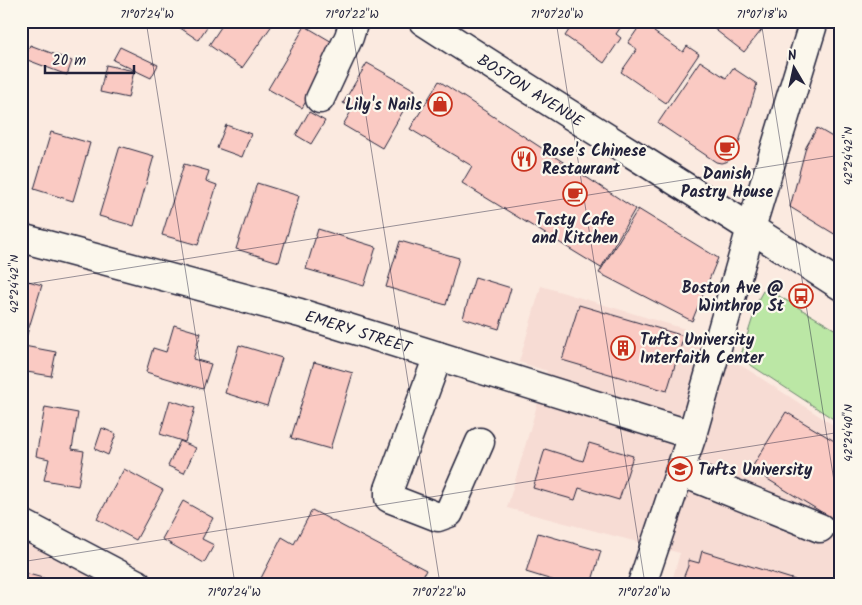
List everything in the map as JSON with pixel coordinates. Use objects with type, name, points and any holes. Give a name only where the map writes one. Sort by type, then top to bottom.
[{"type":"street","points":[[320,99],[349,37],[354,21]]},
{"type":"street","name":"BOSTON AVENUE","points":[[423,21],[841,286]]},
{"type":"street","points":[[642,584],[692,434],[751,228],[814,21]]},
{"type":"street","name":"EMERY STREET","points":[[21,238],[300,313],[692,434]]},
{"type":"street","points":[[438,356],[389,489],[390,498],[438,517],[449,513],[480,442]]},
{"type":"street","points":[[679,473],[696,478],[820,528]]},
{"type":"street","points":[[21,523],[95,574],[137,584]]},
{"type":"shaded area","name":"Tufts University","points":[[541,286],[685,329],[841,430],[841,584],[671,584],[680,553],[507,508],[547,371],[519,362]]},
{"type":"shaded area","points":[[21,532],[127,584],[21,584]]},
{"type":"green space","points":[[763,291],[770,291],[841,333],[841,424],[740,358],[759,298]]},
{"type":"building","points":[[170,21],[211,21],[198,40]]},
{"type":"building","points":[[225,21],[275,21],[242,68],[209,45]]},
{"type":"building","points":[[575,21],[625,21],[616,34],[621,38],[604,63],[565,36]]},
{"type":"building","points":[[643,21],[649,21],[657,27],[654,32],[683,52],[687,46],[699,54],[666,103],[621,72],[637,49],[628,43]]},
{"type":"building","points":[[704,21],[758,21],[765,26],[744,52]]},
{"type":"building","points":[[305,26],[339,46],[302,108],[268,89]]},
{"type":"building","points":[[30,45],[72,61],[67,75],[25,59]]},
{"type":"building","points":[[120,47],[158,65],[151,78],[113,60]]},
{"type":"building","points":[[700,61],[726,78],[733,68],[757,84],[735,155],[726,162],[716,162],[658,123]]},
{"type":"building","points":[[367,63],[415,90],[382,148],[343,125],[353,108],[343,103]]},
{"type":"building","points":[[106,65],[134,71],[128,98],[100,92]]},
{"type":"building","points":[[439,81],[635,209],[601,268],[462,183],[472,166],[410,129]]},
{"type":"building","points":[[309,112],[325,121],[311,144],[296,135]]},
{"type":"building","points":[[21,114],[27,116],[21,136]]},
{"type":"building","points":[[226,125],[251,134],[242,157],[217,148]]},
{"type":"building","points":[[817,128],[841,142],[841,238],[790,207],[806,147]]},
{"type":"building","points":[[51,132],[90,143],[73,201],[34,189]]},
{"type":"building","points":[[120,146],[154,156],[134,226],[99,216]]},
{"type":"building","points":[[184,164],[209,171],[206,181],[217,185],[198,245],[162,235]]},
{"type":"building","points":[[257,183],[299,196],[279,262],[236,249]]},
{"type":"building","points":[[638,209],[718,258],[692,321],[599,273]]},
{"type":"building","points":[[318,229],[376,247],[364,286],[306,269]]},
{"type":"building","points":[[400,241],[459,258],[446,305],[386,287]]},
{"type":"building","points":[[475,277],[511,288],[499,329],[463,318]]},
{"type":"building","points":[[21,279],[42,285],[24,344],[21,343]]},
{"type":"building","name":"Tufts University Interfaith Center","points":[[579,305],[684,336],[667,391],[562,360]]},
{"type":"building","points":[[174,325],[201,333],[193,359],[211,364],[203,389],[146,372],[153,348],[166,352]]},
{"type":"building","points":[[239,345],[282,358],[267,406],[225,393]]},
{"type":"building","points":[[24,346],[56,352],[51,376],[21,371]]},
{"type":"building","points":[[314,362],[353,373],[330,449],[291,438]]},
{"type":"building","points":[[170,400],[195,408],[185,442],[160,434]]},
{"type":"building","points":[[45,407],[78,413],[72,449],[84,451],[78,486],[44,480],[49,459],[36,456]]},
{"type":"building","points":[[786,412],[841,445],[841,524],[751,469]]},
{"type":"building","points":[[102,428],[116,434],[108,455],[95,449]]},
{"type":"building","points":[[180,441],[196,448],[184,473],[168,466]]},
{"type":"building","points":[[589,443],[633,456],[619,500],[579,488],[575,500],[533,488],[545,449],[583,461]]},
{"type":"building","points":[[124,469],[163,490],[136,540],[97,519]]},
{"type":"building","points":[[183,501],[213,518],[202,539],[214,545],[204,563],[162,539]]},
{"type":"building","points":[[312,510],[426,570],[419,584],[258,584],[282,537],[294,544]]},
{"type":"building","points":[[538,533],[601,551],[591,584],[565,584],[526,572]]},
{"type":"building","points":[[702,551],[795,580],[794,584],[693,584],[682,581],[688,566],[688,560],[699,563]]},
{"type":"building","points":[[21,572],[50,580],[49,584],[21,584]]},
{"type":"place","name":"Lily's Nails","points":[[440,104]]},
{"type":"place","name":"Danish Pastry House","points":[[727,148]]},
{"type":"place","name":"Rose's Chinese Restaurant","points":[[524,159]]},
{"type":"place","name":"Tasty Cafe and Kitchen","points":[[575,194]]},
{"type":"place","name":"Boston Ave @ Winthrop St","points":[[801,296]]},
{"type":"place","name":"Tufts University Interfaith Center","points":[[623,348]]},
{"type":"place","name":"Tufts University","points":[[680,469]]}]
